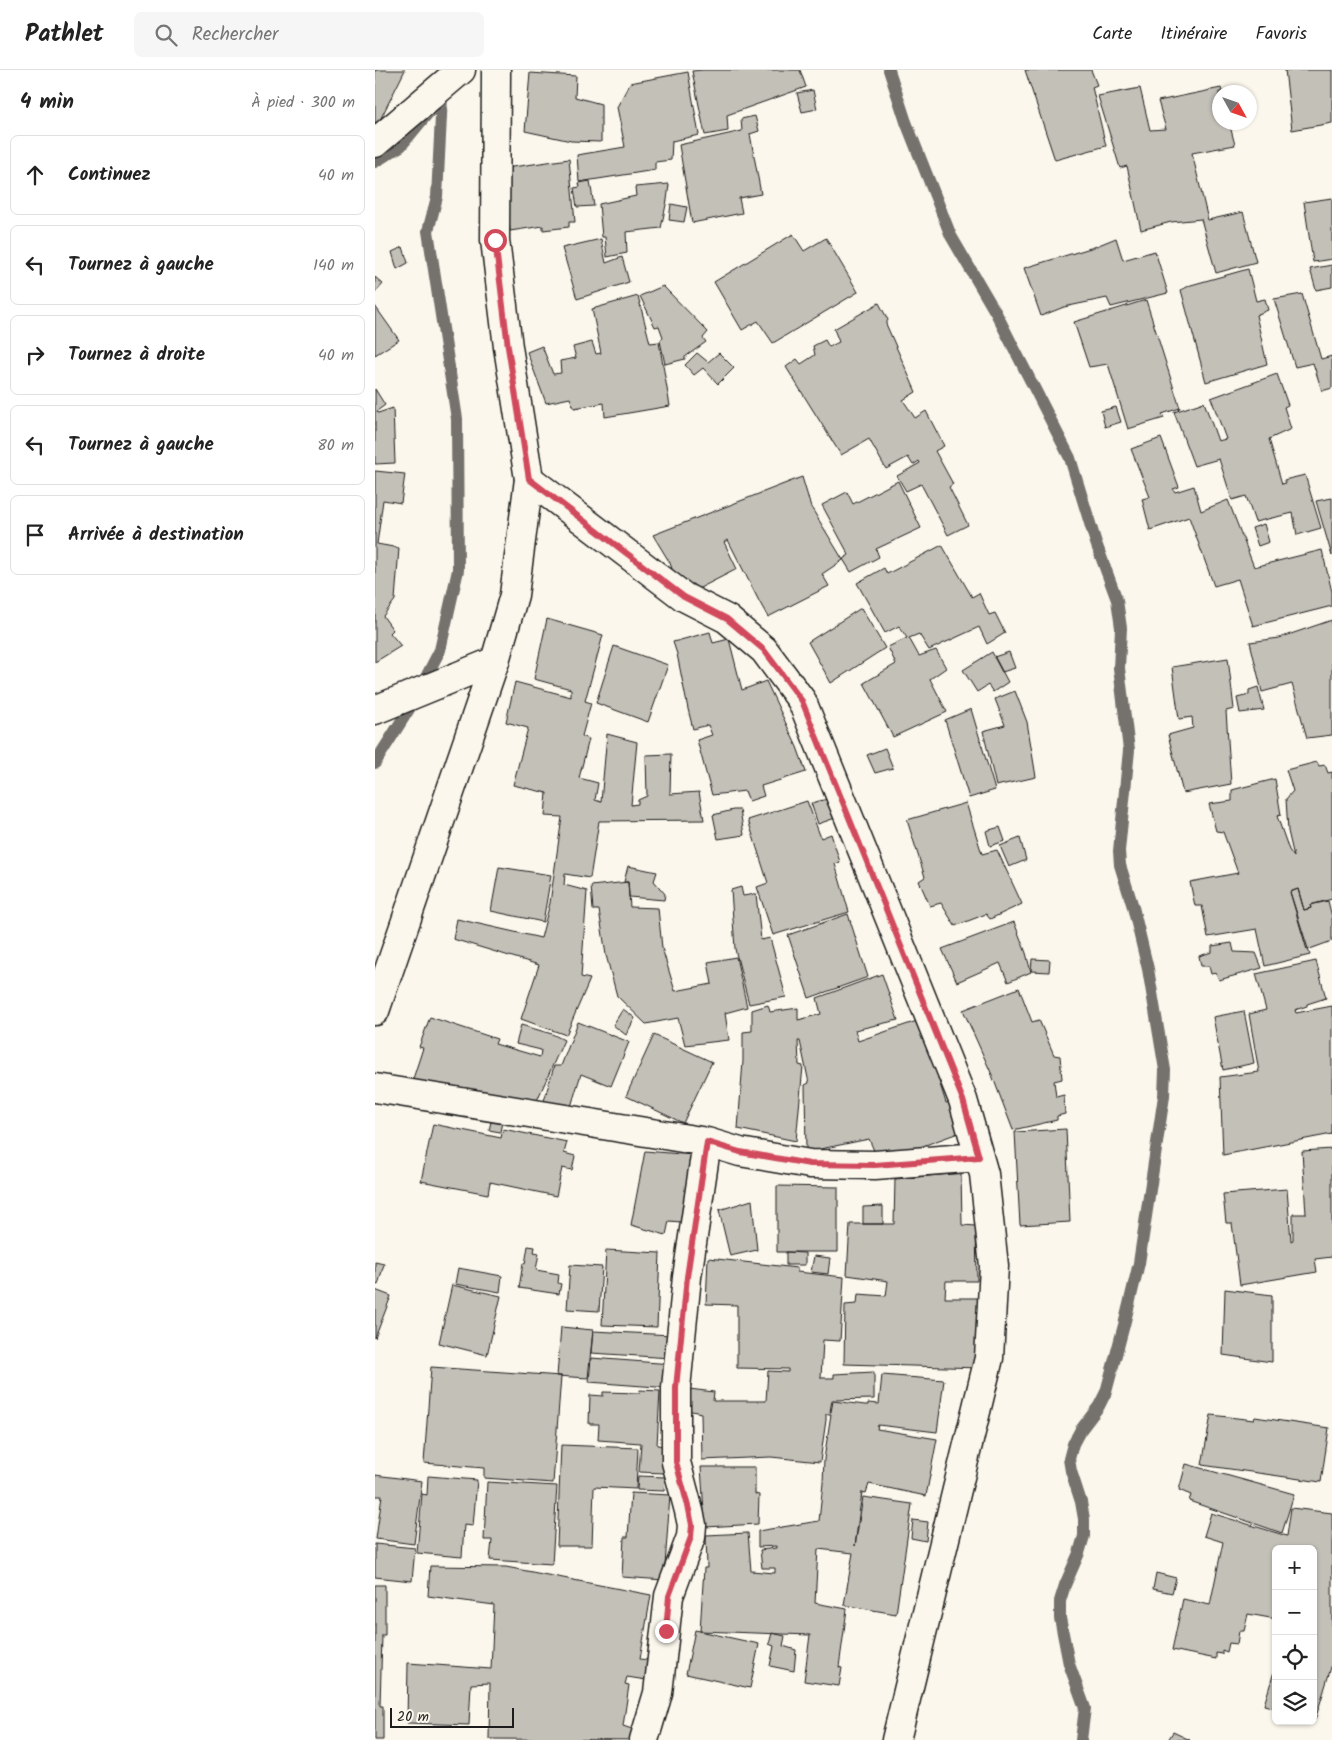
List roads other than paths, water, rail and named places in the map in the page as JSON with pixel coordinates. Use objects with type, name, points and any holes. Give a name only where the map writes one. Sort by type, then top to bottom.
[{"type":"street","points":[[375,143],[461,70]]},
{"type":"street","points":[[375,1012],[495,661],[514,595],[529,479],[508,347],[495,240],[496,70]]},
{"type":"street","points":[[529,479],[684,597],[727,619],[764,650],[802,701],[963,1100],[984,1174],[994,1266],[989,1358],[896,1740]]},
{"type":"street","points":[[375,710],[495,661]]},
{"type":"street","points":[[375,1088],[707,1142],[740,1152],[810,1164],[875,1165],[979,1157]]},
{"type":"street","points":[[644,1740],[658,1693],[669,1596],[691,1537],[692,1525],[689,1510],[676,1462],[676,1388],[687,1277],[707,1142]]},
{"type":"waterway","points":[[889,70],[906,122],[951,236],[996,313],[1070,458],[1096,543],[1117,600],[1121,628],[1119,668],[1129,750],[1119,851],[1120,865],[1133,907],[1148,969],[1165,1070],[1164,1096],[1139,1263],[1124,1325],[1106,1392],[1099,1406],[1080,1431],[1073,1444],[1069,1459],[1081,1502],[1084,1536],[1060,1601],[1060,1618],[1069,1664],[1085,1708],[1081,1740]]},
{"type":"waterway","points":[[375,763],[411,706],[440,650],[458,570],[457,419],[428,231],[437,197],[442,96],[444,89]]},
{"type":"waterway","points":[[375,162],[401,146],[429,112]]}]
